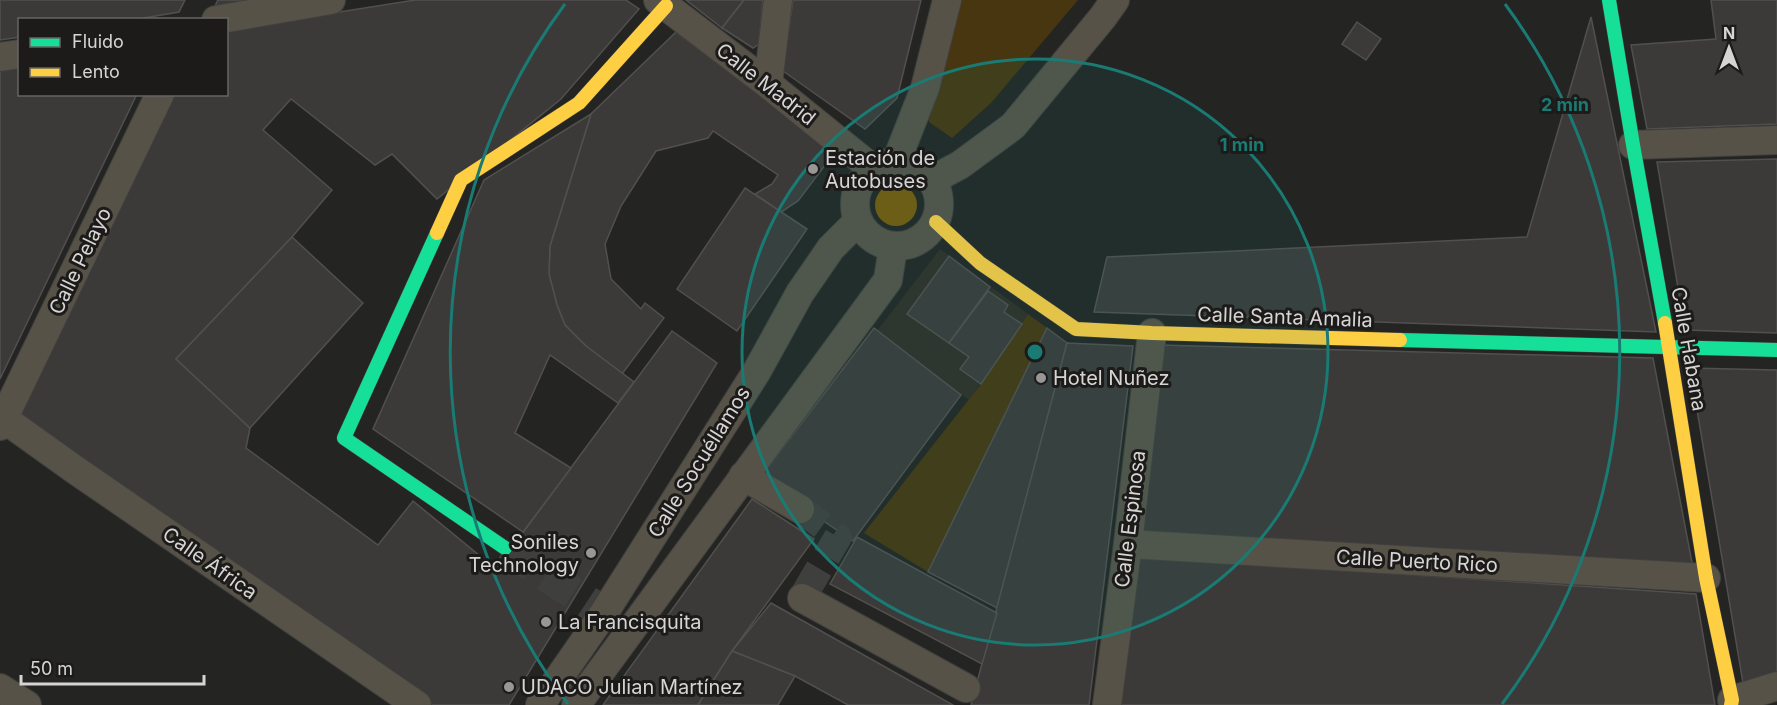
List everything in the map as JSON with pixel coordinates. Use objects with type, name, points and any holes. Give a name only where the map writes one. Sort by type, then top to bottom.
[{"type":"street","points":[[197,18],[205,0]]},
{"type":"street","points":[[228,18],[331,0]]},
{"type":"street","points":[[768,84],[778,0]]},
{"type":"street","points":[[925,88],[884,165],[862,181],[857,190],[855,211],[858,220],[868,236],[883,245],[906,246],[918,242],[929,233],[936,222],[940,207],[938,194],[919,155],[925,88],[947,0]]},
{"type":"street","points":[[928,175],[960,165],[1013,126],[1115,0]]},
{"type":"street","name":"Calle Habana","points":[[1609,0],[1670,348],[1706,578],[1731,703]]},
{"type":"street","points":[[505,548],[344,438],[461,180],[579,103],[662,3]]},
{"type":"street","name":"Calle Madrid","points":[[662,3],[768,84],[884,165]]},
{"type":"street","points":[[0,57],[18,54]]},
{"type":"street","name":"Calle Pelayo","points":[[2,423],[159,96]]},
{"type":"street","points":[[1633,145],[1777,140]]},
{"type":"street","points":[[884,165],[915,165],[928,175]]},
{"type":"street","name":"Calle Socuéllamos","points":[[540,705],[604,613],[757,371],[800,293],[831,248],[858,220]]},
{"type":"street","name":"Calle Santa Amalia","points":[[936,222],[980,263],[1076,329],[1777,350]]},
{"type":"street","name":"Calle Socuéllamos","points":[[576,705],[888,280],[892,246]]},
{"type":"street","name":"Calle Espinosa","points":[[1107,705],[1152,333]]},
{"type":"street","name":"Calle África","points":[[2,423],[74,469],[417,705]]},
{"type":"street","points":[[743,476],[800,508]]},
{"type":"street","name":"Calle Puerto Rico","points":[[1128,544],[1706,578]]},
{"type":"street","points":[[802,598],[966,688]]},
{"type":"street","points":[[1731,703],[1777,686]]},
{"type":"street","points":[[0,688],[27,705]]},
{"type":"shaded area","points":[[952,0],[1078,0],[991,103],[952,138],[929,122],[927,85]]},
{"type":"shaded area","points":[[896,184],[904,185],[911,190],[916,197],[916,213],[911,220],[904,225],[896,226],[888,225],[881,220],[876,213],[875,205],[876,197],[881,190],[888,185]]},
{"type":"shaded area","points":[[940,249],[1028,314],[969,400],[877,331]]},
{"type":"shaded area","points":[[1028,314],[1047,328],[928,572],[864,533],[981,384]]},
{"type":"building","points":[[0,0],[185,0],[179,12],[144,18],[18,18],[18,37],[0,40]]},
{"type":"building","points":[[218,0],[252,0],[215,6]]},
{"type":"building","points":[[415,0],[626,0],[639,9],[561,99],[437,199],[392,154],[375,165],[291,99],[263,130],[332,190],[292,237],[176,359],[250,428],[246,448],[378,545],[413,501],[496,569],[672,331],[717,363],[509,705],[431,705],[17,416],[170,96],[228,96],[228,30]]},
{"type":"building","points":[[686,0],[744,0],[722,28]]},
{"type":"building","points":[[744,0],[763,0],[759,44],[753,48],[722,28]]},
{"type":"building","points":[[793,0],[921,0],[897,98],[865,129],[783,71]]},
{"type":"building","points":[[1711,0],[1777,0],[1777,124],[1647,129],[1631,45],[1716,39]]},
{"type":"building","points":[[1591,17],[1656,332],[1094,312],[1107,257],[1527,237]]},
{"type":"building","points":[[1357,22],[1381,39],[1366,60],[1342,44]]},
{"type":"building","points":[[676,32],[835,152],[798,201],[781,212],[755,194],[772,184],[778,175],[713,131],[708,138],[656,151],[621,206],[605,244],[611,279],[641,309],[645,303],[664,318],[622,374],[586,346],[565,325],[549,274],[550,246],[591,114]]},
{"type":"building","points":[[18,67],[18,96],[136,96],[0,379],[0,70]]},
{"type":"building","points":[[591,114],[550,246],[549,274],[565,325],[586,346],[634,382],[618,403],[550,355],[515,433],[571,468],[523,532],[373,429],[484,180]]},
{"type":"building","points":[[1777,159],[1777,333],[1685,330],[1657,162]]},
{"type":"building","points":[[745,188],[807,229],[737,331],[677,289]]},
{"type":"building","points":[[292,237],[363,303],[250,428],[176,359]]},
{"type":"building","points":[[949,256],[990,287],[949,343],[907,314]]},
{"type":"building","points":[[988,291],[1008,305],[1004,312],[1022,324],[981,384],[960,369],[969,357],[949,343]]},
{"type":"building","points":[[874,328],[961,395],[853,541],[760,478]]},
{"type":"building","points":[[1047,328],[1067,343],[997,608],[928,572]]},
{"type":"building","points":[[1067,343],[1133,346],[1089,705],[971,705]]},
{"type":"building","points":[[1159,345],[1653,358],[1693,568],[1140,533]]},
{"type":"building","points":[[1690,368],[1777,370],[1777,673],[1743,683]]},
{"type":"building","points":[[752,499],[814,539],[732,651],[698,705],[603,705]]},
{"type":"building","points":[[857,537],[997,613],[982,664],[830,584]]},
{"type":"building","points":[[1135,556],[1696,594],[1715,705],[1119,705]]},
{"type":"building","points":[[771,603],[953,705],[848,705],[795,676],[732,651]]},
{"type":"building","points":[[732,651],[795,676],[778,705],[698,705]]},
{"type":"tunnel","points":[[800,509],[838,537],[802,598]]},
{"type":"tunnel","points":[[505,548],[604,613]]},
{"type":"traffic: fast","points":[[1609,0],[1665,323]]},
{"type":"traffic: fast","points":[[437,233],[344,438],[505,548]]},
{"type":"traffic: fast","points":[[1400,340],[1777,350]]},
{"type":"traffic: slow","points":[[437,233],[461,180],[579,103],[666,6]]},
{"type":"traffic: slow","points":[[936,222],[980,263],[1076,329],[1400,340]]},
{"type":"traffic: slow","points":[[1665,323],[1706,578],[1732,700],[1731,705]]},
{"type":"place","name":"Estación de Autobuses","points":[[813,169]]},
{"type":"place","name":"Hotel Nuñez","points":[[1041,378]]},
{"type":"place","name":"Soniles Technology","points":[[591,553]]},
{"type":"place","name":"La Francisquita","points":[[546,622]]},
{"type":"place","name":"UDACO Julian Martínez","points":[[509,687]]}]
